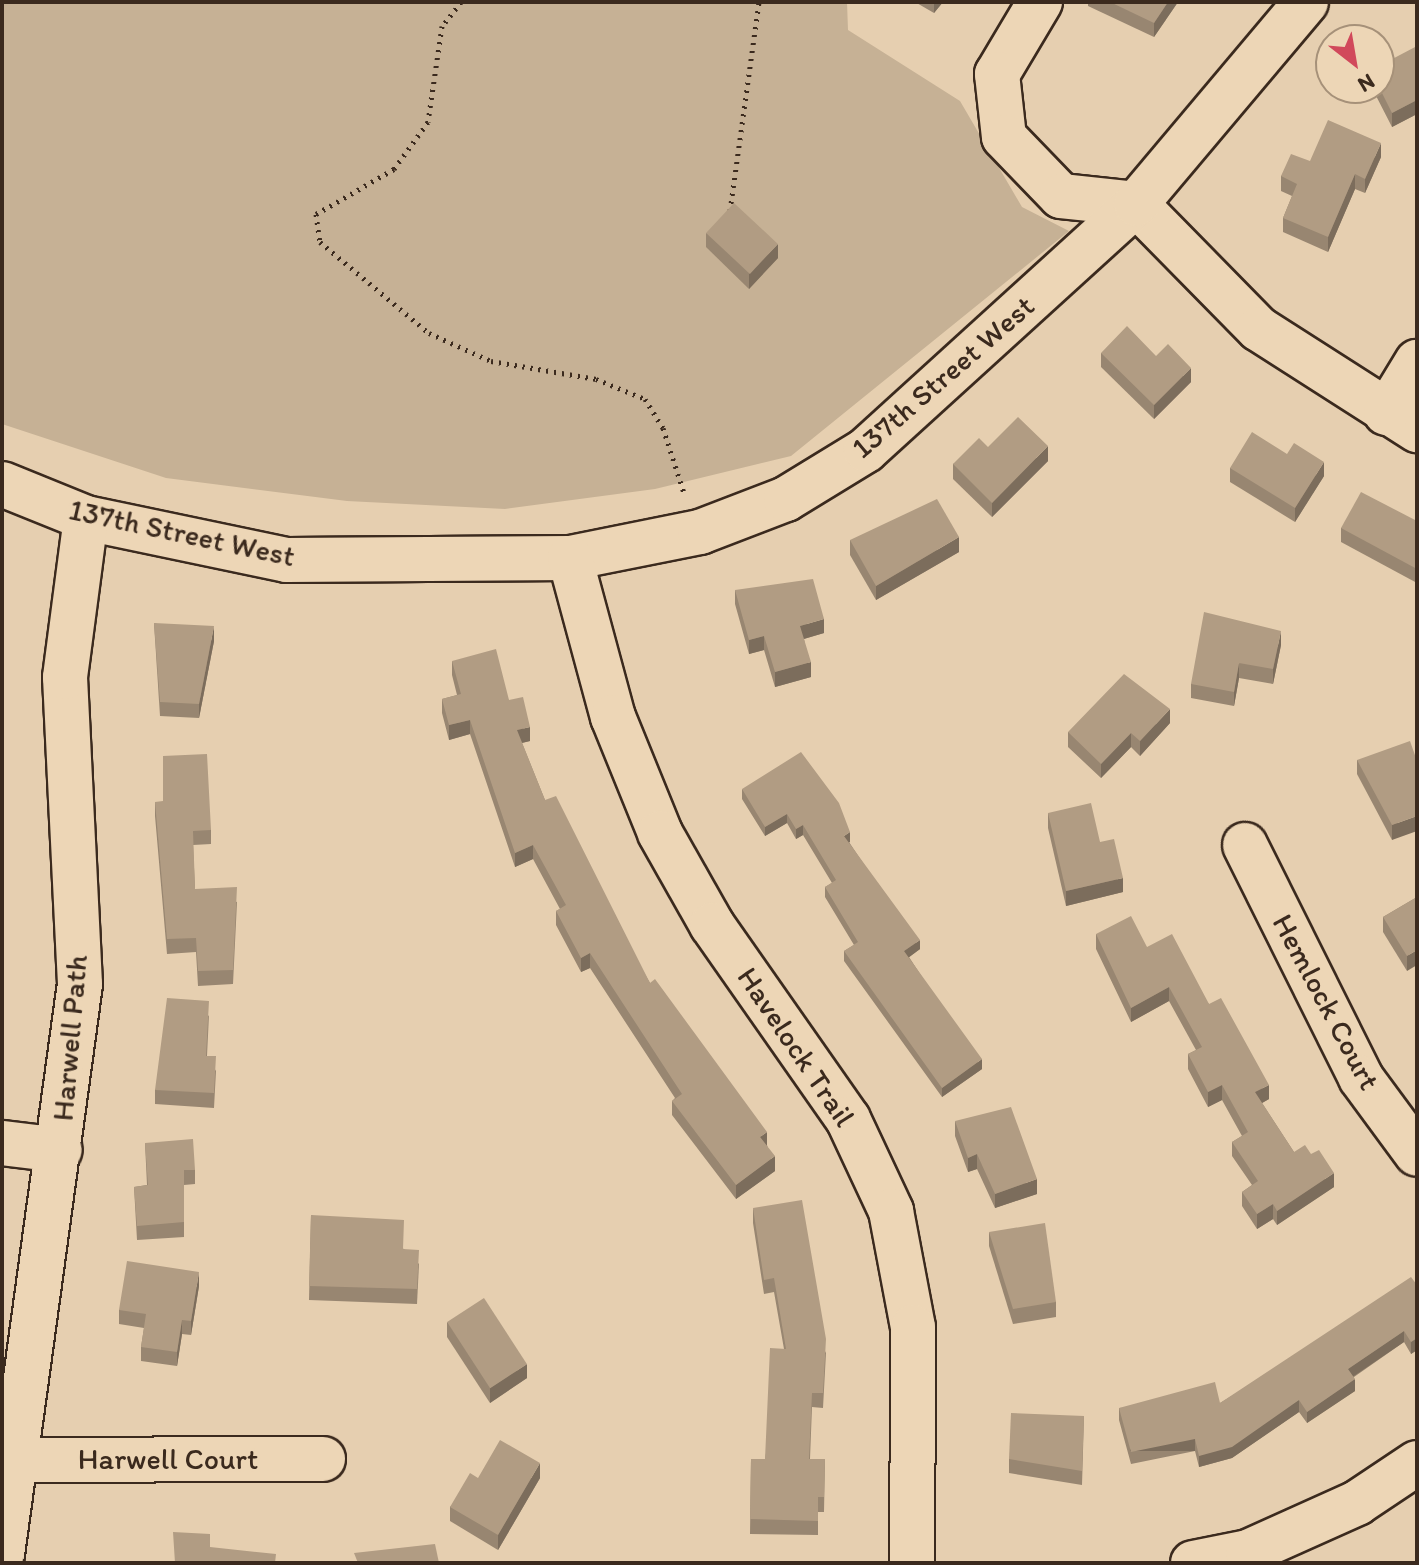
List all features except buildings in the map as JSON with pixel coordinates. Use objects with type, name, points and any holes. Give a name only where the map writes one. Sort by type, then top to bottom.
[{"type":"street","points":[[1040,2],[997,74],[1004,137],[1061,196],[1136,204],[1259,329],[1402,422],[1417,362]]},
{"type":"street","name":"137th Street West","points":[[2,484],[86,518],[287,560],[570,558],[700,532],[786,499],[866,450],[1136,204],[1306,2]]},
{"type":"street","name":"Harwell Path","points":[[2,1554],[12,1460],[60,1150],[80,984],[65,677],[86,518]]},
{"type":"street","name":"Havelock Trail","points":[[570,558],[613,717],[660,833],[712,925],[848,1119],[891,1211],[913,1327],[912,1563]]},
{"type":"street","name":"Hemlock Court","points":[[1245,845],[1361,1078],[1417,1154]]},
{"type":"street","points":[[2,1143],[60,1150]]},
{"type":"street","name":"Harwell Court","points":[[12,1460],[323,1459]]},
{"type":"street","points":[[1193,1563],[1248,1552],[1303,1527],[1417,1463]]},
{"type":"path","points":[[461,2],[442,26],[428,122],[394,169],[316,214],[320,242],[429,333],[491,361],[596,379],[645,399],[663,428],[685,496]]},
{"type":"path","points":[[729,222],[759,2]]},
{"type":"shaded area","points":[[2,2],[847,2],[848,30],[960,101],[1022,207],[1069,231],[791,456],[655,489],[505,509],[347,501],[166,478],[2,424]]}]
